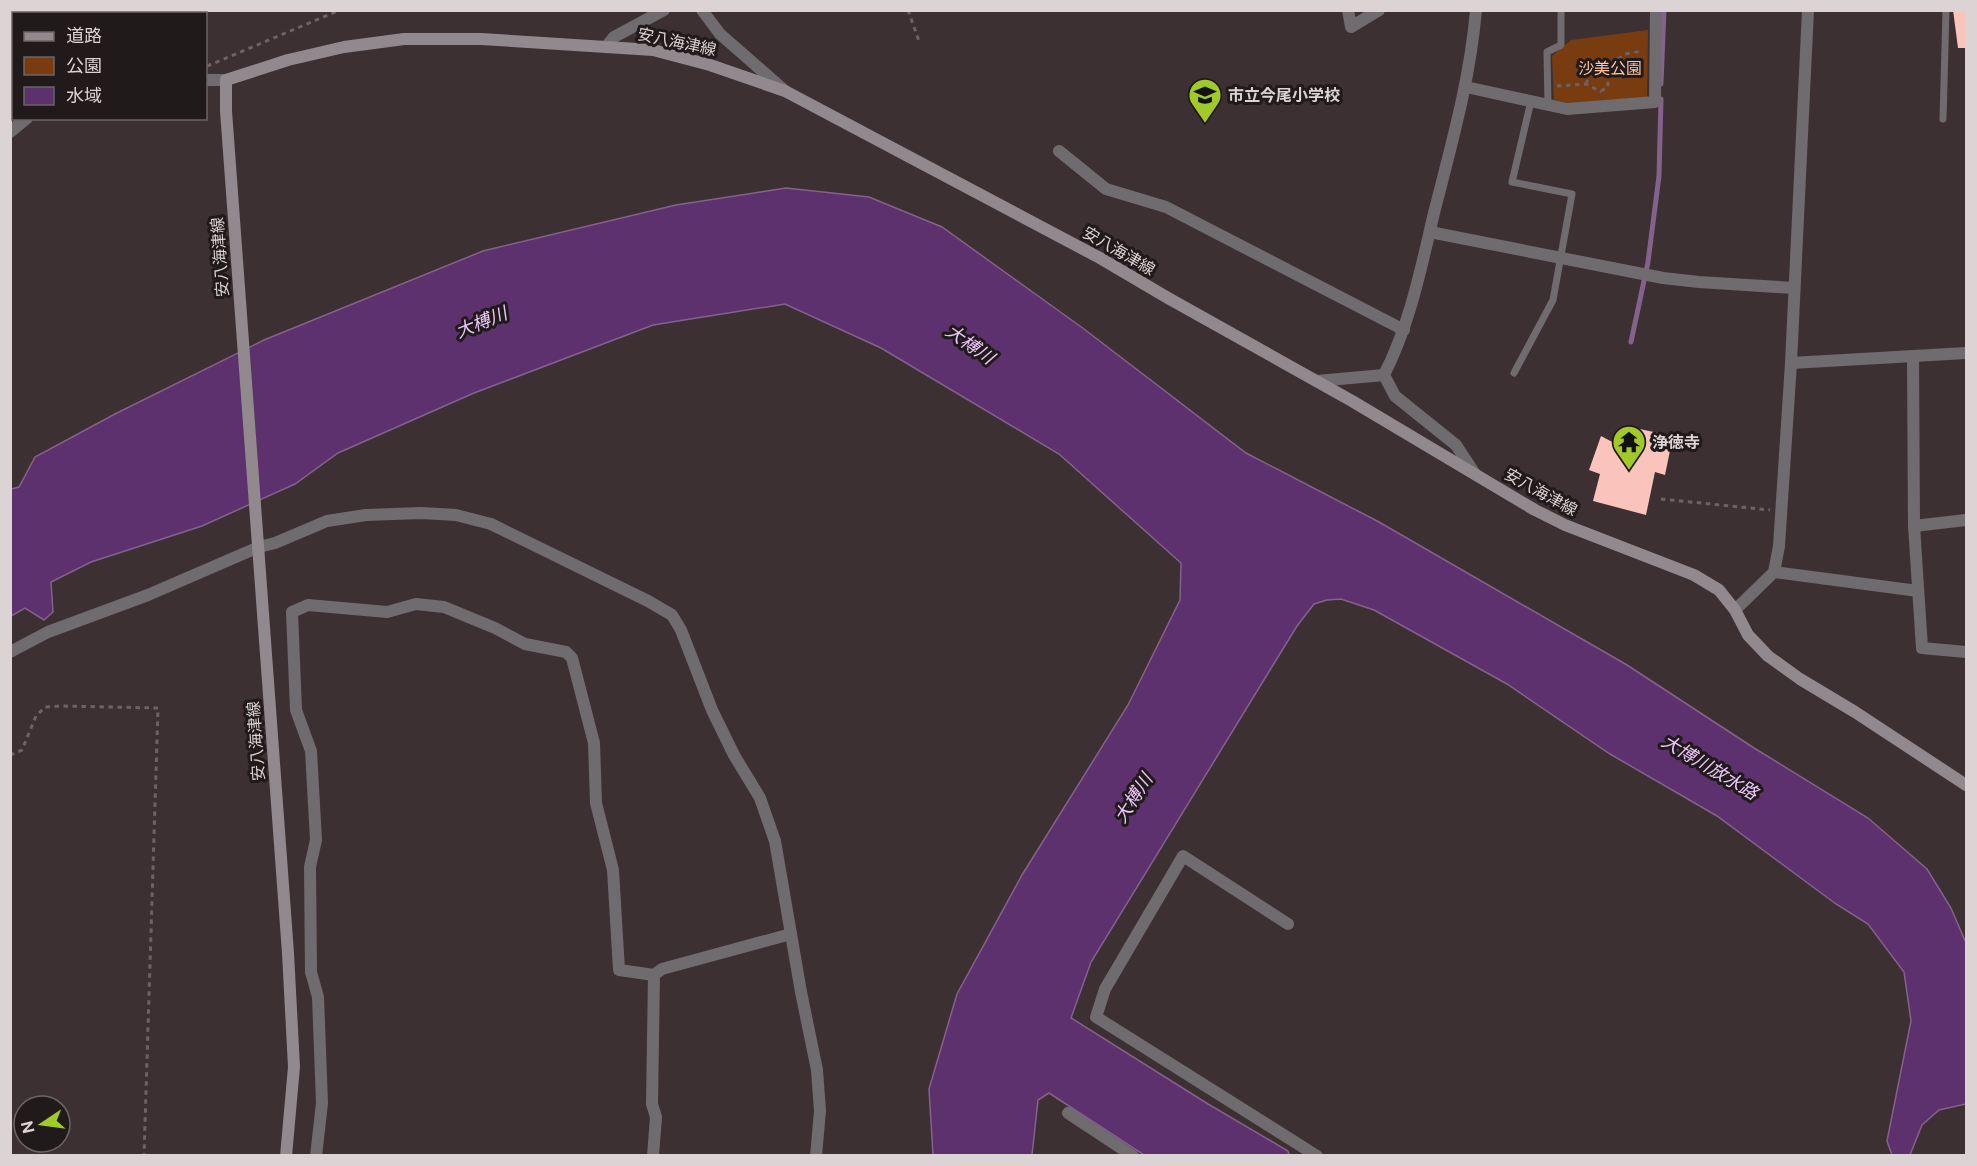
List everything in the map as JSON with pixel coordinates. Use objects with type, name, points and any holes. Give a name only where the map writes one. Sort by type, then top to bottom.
[{"type":"main road","name":"安八海津線","points":[[286,1155],[294,1067],[258,524],[226,111],[226,80],[288,60],[333,50],[404,39],[482,39],[606,46],[664,53],[710,65],[785,91],[1100,258],[1317,381],[1535,510],[1565,525],[1694,575],[1719,590],[1735,610],[1748,635],[1768,656],[1800,679],[1966,785]]},
{"type":"street","points":[[606,46],[614,37],[664,10]]},
{"type":"street","points":[[702,10],[720,34],[785,91]]},
{"type":"street","points":[[1348,10],[1351,27],[1379,10]]},
{"type":"street","points":[[1383,375],[1404,330],[1430,232],[1466,87],[1476,10]]},
{"type":"street","points":[[1466,87],[1567,109],[1655,102],[1656,10]]},
{"type":"street","points":[[1735,610],[1774,572],[1779,546],[1791,363],[1808,10]]},
{"type":"street","points":[[207,80],[226,80]]},
{"type":"street","points":[[10,132],[25,120]]},
{"type":"street","points":[[1059,151],[1106,189],[1166,207],[1404,330]]},
{"type":"street","points":[[1430,232],[1672,279],[1794,288]]},
{"type":"street","points":[[1791,363],[1966,353]]},
{"type":"street","points":[[1912,357],[1914,526],[1922,648],[1966,652]]},
{"type":"street","points":[[1317,381],[1383,375]]},
{"type":"street","points":[[1383,375],[1395,396],[1456,445],[1475,474]]},
{"type":"street","points":[[10,652],[48,632],[148,595],[259,547],[275,543],[327,521],[366,515],[420,513],[456,515],[492,524],[672,615],[681,630],[712,710],[734,755],[760,798],[775,841],[817,1070],[820,1111],[816,1155]]},
{"type":"street","points":[[1914,526],[1966,520]]},
{"type":"street","points":[[1774,572],[1918,591]]},
{"type":"street","points":[[316,1155],[322,1103],[318,997],[311,972],[310,867],[316,840],[311,751],[296,710],[292,612],[308,605],[387,612],[416,604],[444,607],[495,627],[525,644],[566,652],[572,658],[594,743],[597,803],[613,870],[619,970],[654,975],[662,969],[791,934]]},
{"type":"street","points":[[1288,924],[1183,856],[1105,989],[1096,1017],[1317,1155]]},
{"type":"street","points":[[653,1155],[656,1117],[652,1104],[654,975]]},
{"type":"street","points":[[1068,1113],[1133,1155]]},
{"type":"lane","points":[[1548,105],[1547,52],[1561,45],[1561,10]]},
{"type":"lane","points":[[1943,120],[1946,10]]},
{"type":"lane","points":[[1514,373],[1553,300],[1572,194],[1512,182],[1531,101]]},
{"type":"path","points":[[207,65],[340,10]]},
{"type":"path","points":[[908,10],[920,44]]},
{"type":"path","points":[[1586,84],[1593,68],[1607,67],[1625,54],[1656,49]]},
{"type":"path","points":[[1601,91],[1608,87],[1607,67]]},
{"type":"path","points":[[1548,87],[1586,84],[1601,91]]},
{"type":"path","points":[[1601,91],[1603,106]]},
{"type":"path","points":[[1661,499],[1781,511]]},
{"type":"path","points":[[10,755],[22,750],[36,716],[45,707],[159,708],[144,1155]]},
{"type":"green space","name":"沙美公園","points":[[1648,30],[1647,97],[1568,103],[1554,100],[1552,56],[1571,40]]},
{"type":"water","points":[[786,188],[869,197],[942,227],[1084,329],[1246,453],[1379,522],[1627,665],[1754,748],[1868,818],[1927,869],[1951,908],[1966,943],[1966,1104],[1939,1110],[1922,1125],[1910,1155],[1892,1155],[1887,1141],[1911,1021],[1904,972],[1868,924],[1836,904],[1717,816],[1610,754],[1507,684],[1374,610],[1341,599],[1314,604],[1297,626],[1091,962],[1071,1018],[1288,1151],[1289,1155],[1144,1155],[1049,1093],[1038,1100],[1032,1155],[933,1155],[929,1089],[957,994],[1022,875],[1128,705],[1180,600],[1181,563],[1059,454],[881,348],[785,304],[653,325],[474,393],[338,453],[295,484],[202,526],[91,562],[51,582],[53,612],[44,620],[25,608],[11,616],[11,489],[19,487],[35,457],[115,414],[264,340],[483,251],[676,205]]},
{"type":"building","points":[[1953,10],[1966,10],[1966,48],[1958,48]]},
{"type":"building","name":"浄徳寺","points":[[1630,427],[1673,436],[1665,475],[1655,472],[1646,515],[1593,501],[1600,474],[1589,470],[1601,436],[1618,445]]},
{"type":"waterway","points":[[1661,84],[1664,10]]},
{"type":"waterway","points":[[1631,342],[1648,262],[1659,176],[1661,99]]},
{"type":"place","name":"市立今尾小学校","points":[[1205,124]]},
{"type":"place","name":"浄徳寺","points":[[1629,471]]},
{"type":"water label","name":"大榑川","points":[[481,322]]},
{"type":"water label","name":"大榑川","points":[[970,344]]},
{"type":"water label","name":"大博川放水路","points":[[1710,767]]},
{"type":"water label","name":"大榑川","points":[[1133,798]]}]
